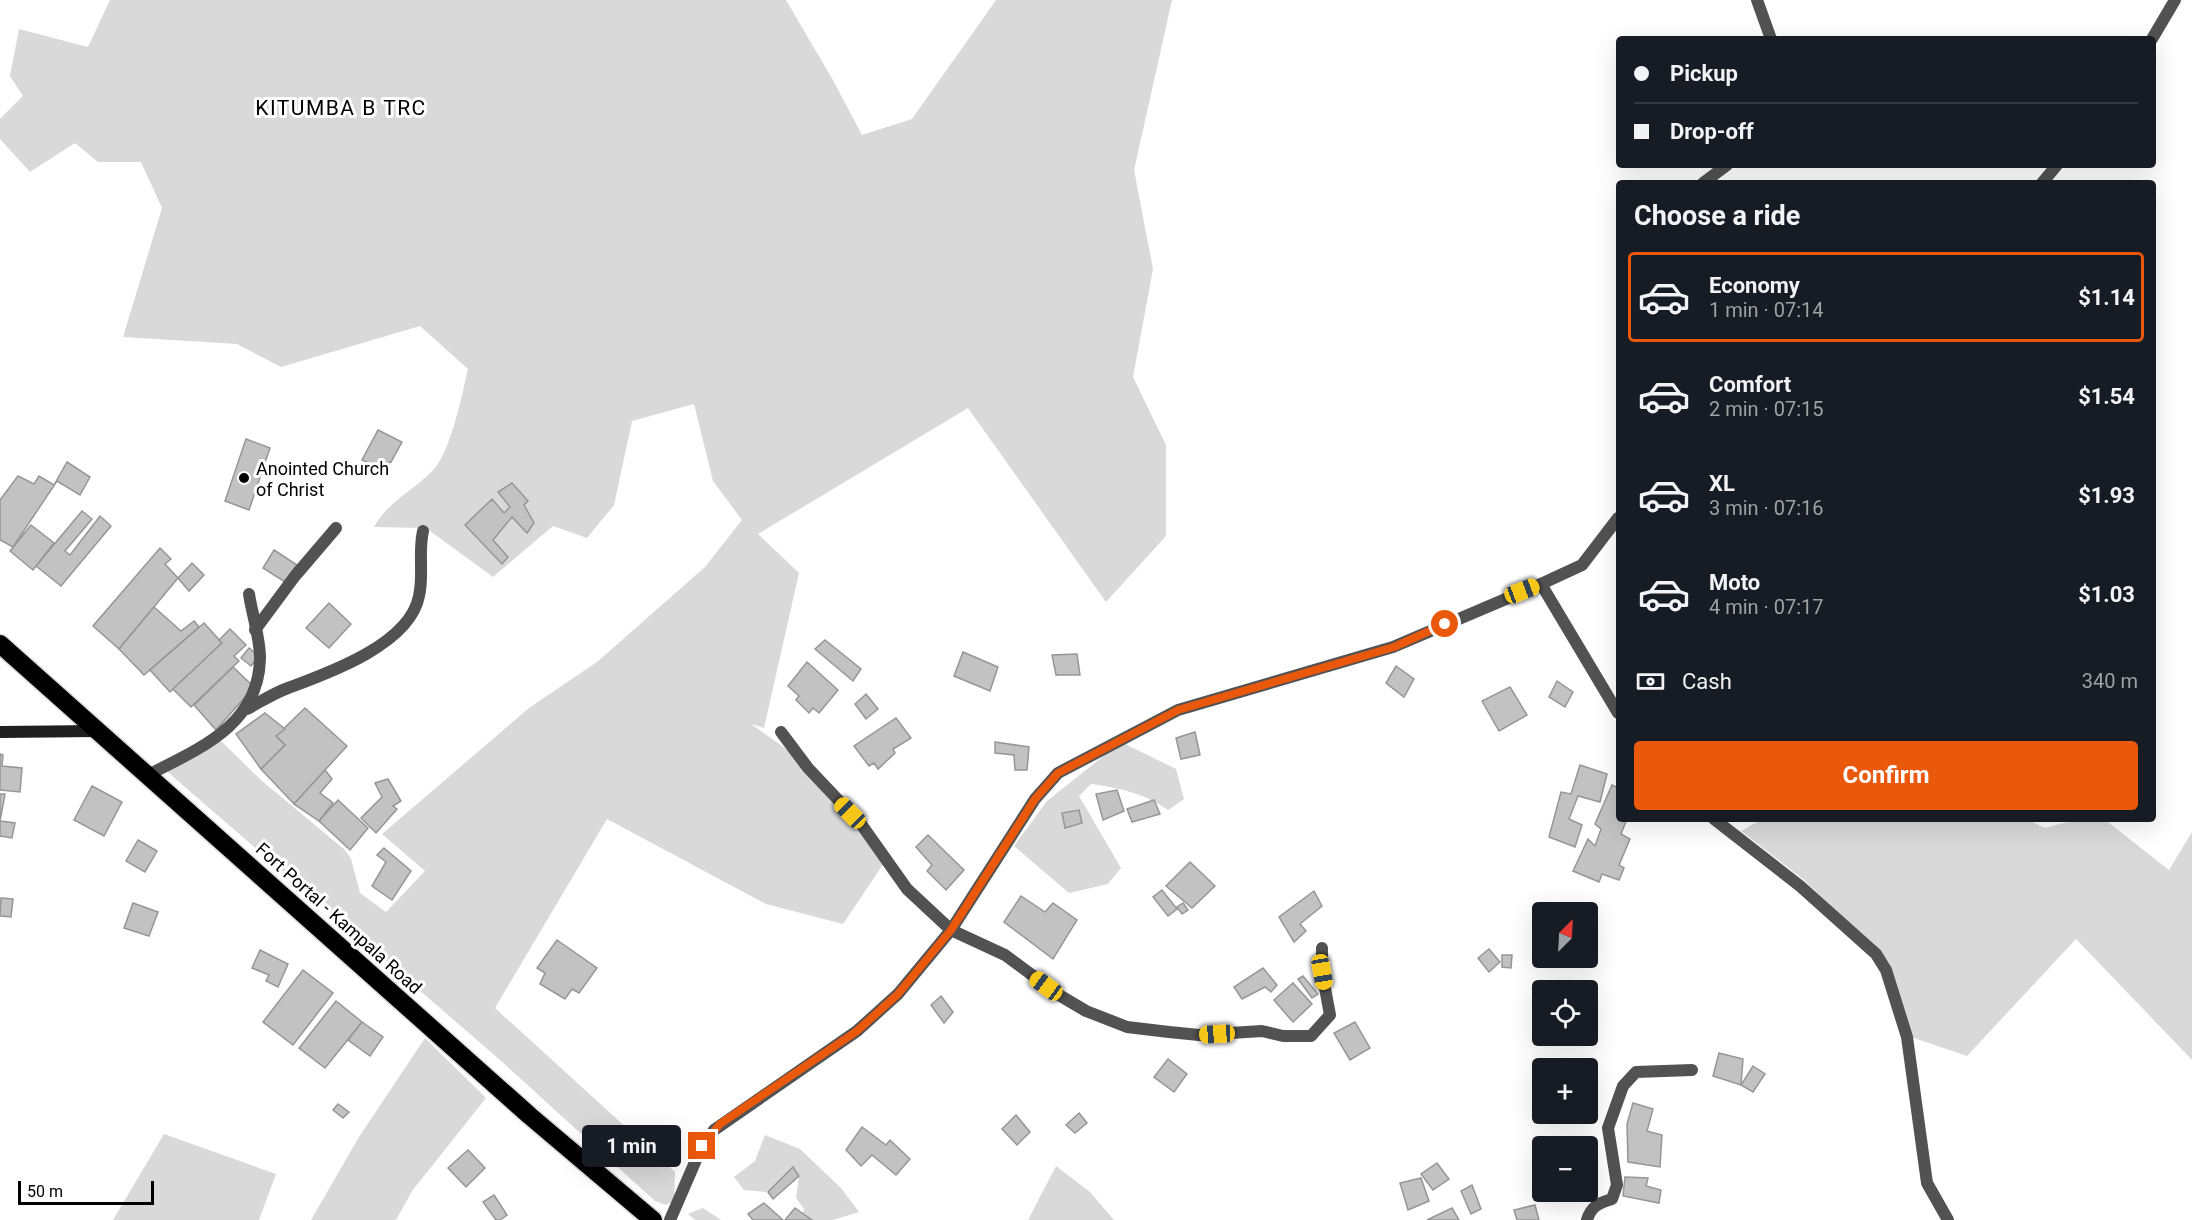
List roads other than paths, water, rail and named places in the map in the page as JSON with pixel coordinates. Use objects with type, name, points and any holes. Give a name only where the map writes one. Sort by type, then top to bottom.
[{"type":"highway","name":"Fort Portal - Kampala Road","points":[[0,644],[530,1116],[653,1220]]},
{"type":"street","points":[[1757,0],[1771,36]]},
{"type":"street","points":[[2154,36],[2175,0]]},
{"type":"street","points":[[1707,180],[1722,168]]},
{"type":"street","points":[[2044,180],[2054,168]]},
{"type":"street","points":[[669,1220],[702,1146],[714,1130],[870,1021],[916,975],[951,930],[1035,799],[1058,773],[1178,710],[1394,647],[1541,584],[1582,565],[1616,521]]},
{"type":"street","points":[[255,630],[294,576],[336,528]]},
{"type":"street","points":[[146,776],[227,730],[247,709],[363,655],[385,643],[400,630],[413,613],[419,596],[420,548],[423,531]]},
{"type":"street","points":[[1541,584],[1616,710]]},
{"type":"street","points":[[247,709],[259,674],[260,655],[249,594]]},
{"type":"street","points":[[0,732],[98,731]]},
{"type":"street","points":[[781,732],[807,768],[861,824],[907,889],[951,930],[1005,955],[1059,995],[1086,1011],[1127,1027],[1199,1035],[1262,1031],[1283,1036],[1311,1036],[1330,1015],[1322,972],[1322,948]]},
{"type":"street","points":[[1718,822],[1800,886],[1876,954],[1886,970],[1906,1037],[1927,1183],[1948,1220]]},
{"type":"street","points":[[1587,1220],[1590,1210],[1598,1203],[1612,1199],[1617,1185],[1608,1128],[1623,1086],[1636,1072],[1692,1070]]},
{"type":"place","name":"Anointed Church of Christ","points":[[244,478]]},
{"type":"district","name":"KITUMBA B TRC","points":[[341,108]]}]
